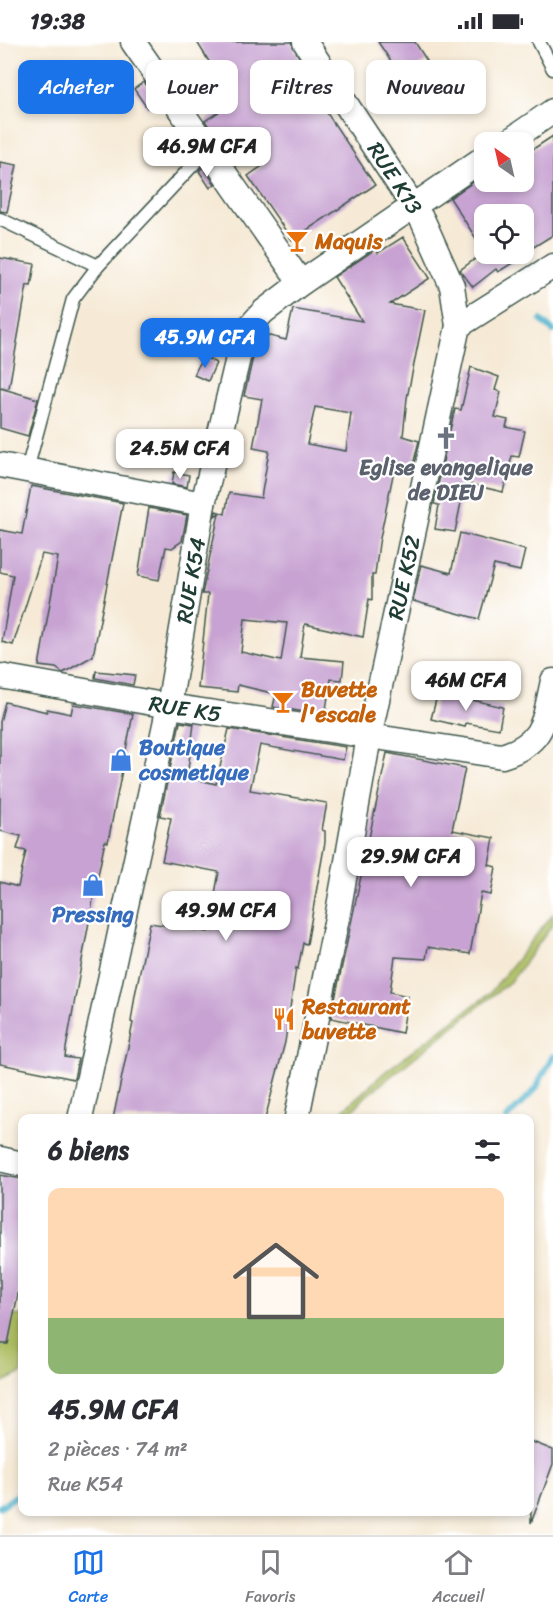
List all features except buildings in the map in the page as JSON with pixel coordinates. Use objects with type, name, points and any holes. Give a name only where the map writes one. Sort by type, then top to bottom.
[{"type":"street","points":[[133,42],[301,283]]},
{"type":"street","name":"RUE K13","points":[[304,42],[415,206],[434,242],[452,286],[458,326]]},
{"type":"street","points":[[523,132],[553,111]]},
{"type":"street","name":"RUE K54","points":[[81,1114],[169,706],[202,504],[244,333],[252,322],[301,283],[474,165]]},
{"type":"street","points":[[458,326],[553,266]]},
{"type":"street","name":"RUE K52","points":[[298,1114],[337,918],[369,736],[458,326]]},
{"type":"street","points":[[0,465],[202,504]]},
{"type":"street","name":"RUE K5","points":[[0,676],[169,706],[502,756],[521,750],[535,739],[545,718],[553,681]]},
{"type":"street","points":[[0,1159],[18,1163]]},
{"type":"lane","points":[[539,42],[553,69]]},
{"type":"lane","points":[[27,470],[73,299],[98,266],[208,149]]},
{"type":"lane","points":[[0,219],[98,266]]},
{"type":"green space","points":[[553,914],[553,924],[512,980],[366,1096],[350,1114],[339,1114],[386,1071],[490,993]]},
{"type":"green space","points":[[18,1315],[18,1375],[0,1384],[0,1317]]},
{"type":"waterway","points":[[541,320],[553,331]]},
{"type":"waterway","points":[[511,1114],[535,1090],[553,1056]]},
{"type":"waterway","points":[[0,1507],[18,1495]]},
{"type":"place","name":"Maquis","points":[[297,241]]},
{"type":"place","name":"Eglise evangelique de DIEU","points":[[446,438]]},
{"type":"place","name":"Buvette l'escale","points":[[283,702]]},
{"type":"place","name":"Boutique cosmetique","points":[[121,760]]},
{"type":"place","name":"Pressing","points":[[93,885]]},
{"type":"place","name":"Restaurant buvette","points":[[284,1019]]}]
